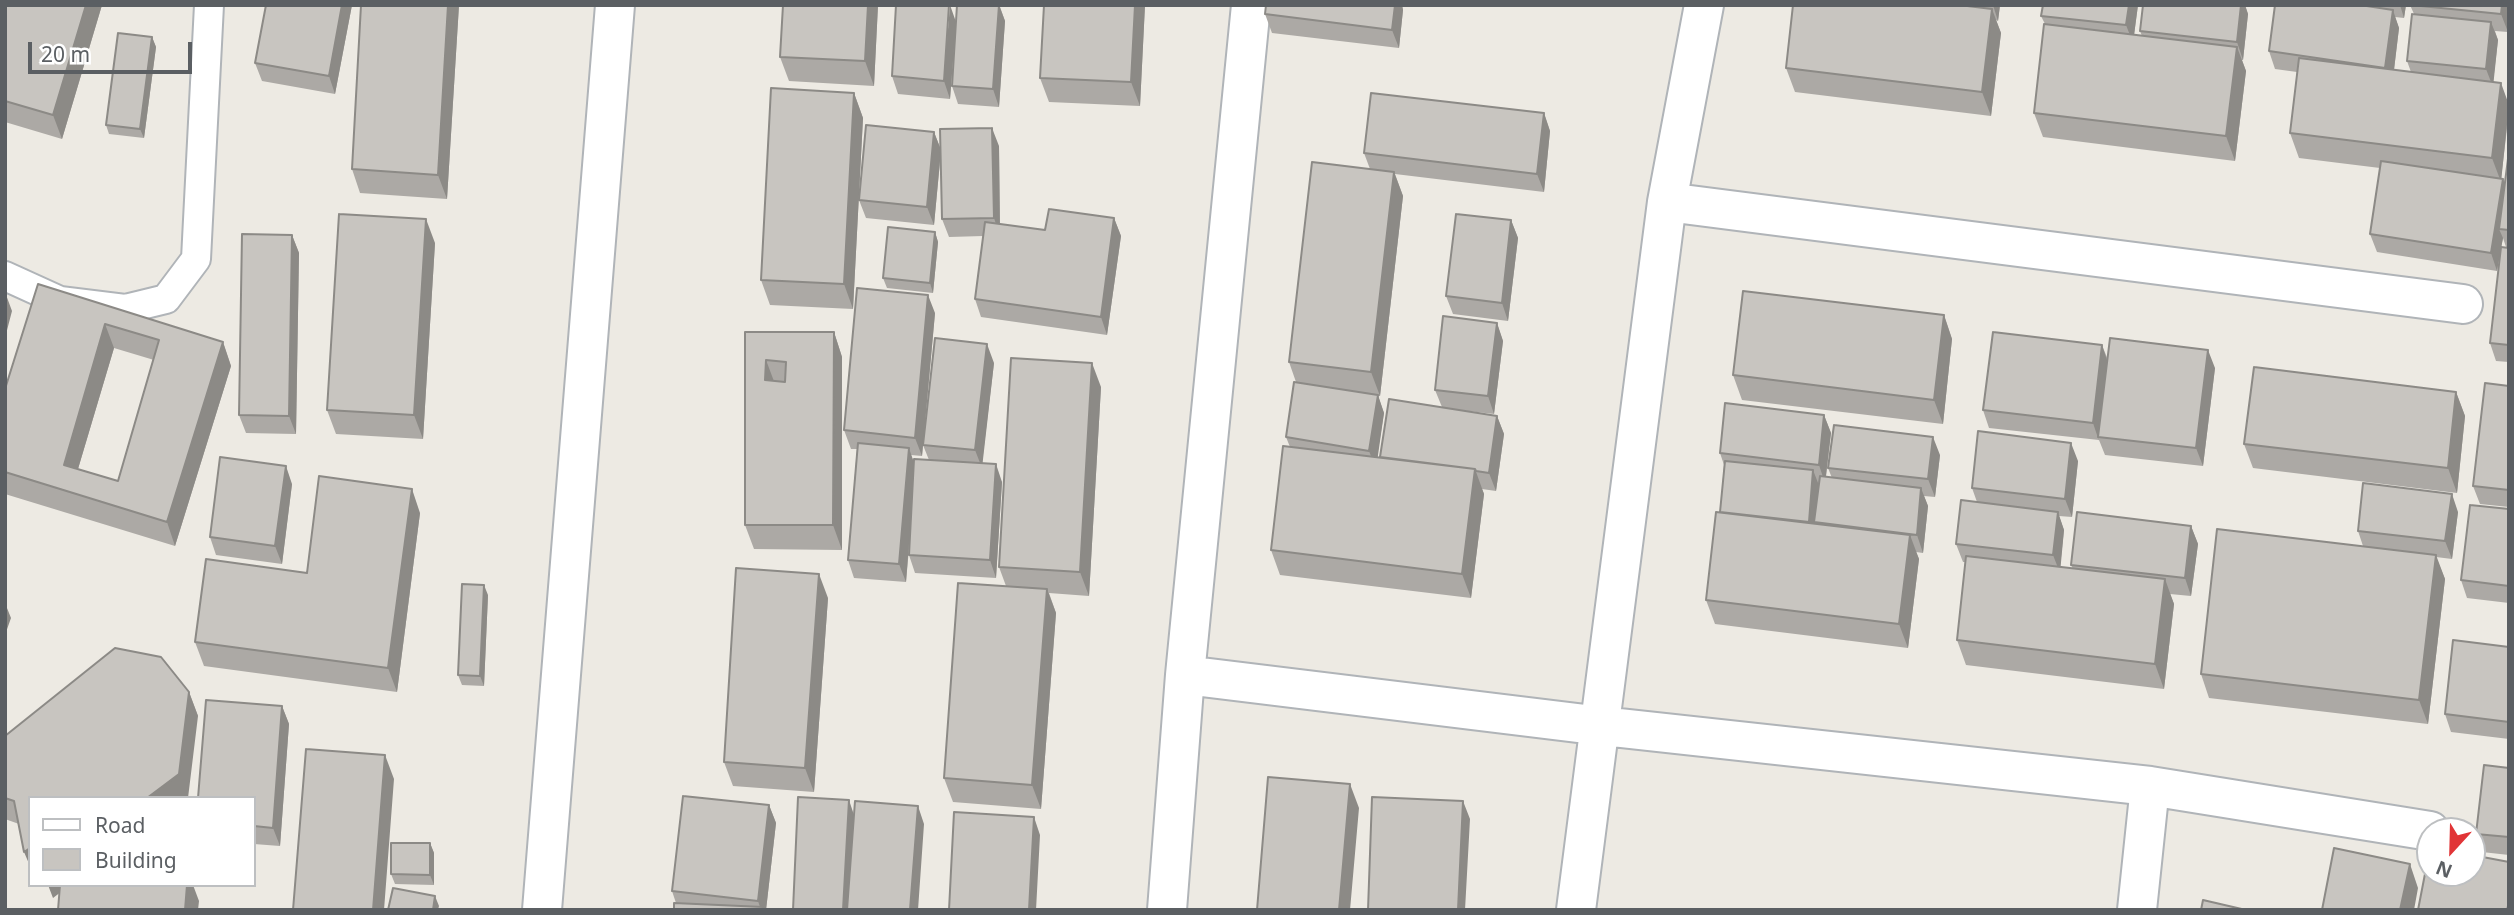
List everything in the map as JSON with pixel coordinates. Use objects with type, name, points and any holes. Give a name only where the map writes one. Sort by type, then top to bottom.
[{"type":"street","points":[[542,910],[615,5]]},
{"type":"street","points":[[1167,910],[1185,675],[1251,5]]},
{"type":"street","points":[[1576,910],[1602,726],[1667,202],[1704,5]]},
{"type":"street","points":[[1667,202],[2463,304]]},
{"type":"street","points":[[1185,675],[1602,726],[2150,786],[2416,829]]},
{"type":"street","points":[[2137,910],[2150,786]]},
{"type":"lane","points":[[5,276],[60,300],[125,309],[166,299],[196,259],[209,5]]},
{"type":"building","points":[[5,5],[86,5],[53,115],[5,101]]},
{"type":"building","points":[[266,5],[342,5],[329,76],[255,63]]},
{"type":"building","points":[[361,5],[448,5],[438,175],[352,169]]},
{"type":"building","points":[[783,5],[868,5],[865,61],[780,57]]},
{"type":"building","points":[[896,5],[949,5],[944,81],[892,76]]},
{"type":"building","points":[[957,5],[999,5],[993,89],[952,86]]},
{"type":"building","points":[[1044,5],[1135,5],[1131,82],[1040,78]]},
{"type":"building","points":[[1266,5],[1395,5],[1392,30],[1265,14]]},
{"type":"building","points":[[1793,5],[1959,5],[1992,9],[1982,92],[1786,68]]},
{"type":"building","points":[[2043,5],[2129,5],[2126,25],[2041,16]]},
{"type":"building","points":[[2143,5],[2241,5],[2237,42],[2140,31]]},
{"type":"building","points":[[2275,5],[2360,5],[2393,10],[2385,68],[2269,51]]},
{"type":"building","points":[[2411,5],[2502,5],[2501,14]]},
{"type":"building","points":[[2412,14],[2491,22],[2486,69],[2407,61]]},
{"type":"building","points":[[2044,24],[2237,47],[2226,136],[2034,113]]},
{"type":"building","points":[[118,33],[152,37],[140,129],[106,125]]},
{"type":"building","points":[[2299,58],[2501,83],[2492,158],[2290,133]]},
{"type":"building","points":[[771,88],[854,93],[844,284],[761,280]]},
{"type":"building","points":[[1371,93],[1544,113],[1537,174],[1364,153]]},
{"type":"building","points":[[866,125],[934,132],[927,207],[859,200]]},
{"type":"building","points":[[992,128],[994,218],[942,219],[940,129]]},
{"type":"building","points":[[2509,151],[2509,230],[2499,229]]},
{"type":"building","points":[[2381,161],[2503,179],[2491,253],[2370,234]]},
{"type":"building","points":[[1312,162],[1394,172],[1371,372],[1289,362]]},
{"type":"building","points":[[1049,209],[1114,218],[1101,317],[975,299],[985,222],[1045,230]]},
{"type":"building","points":[[339,214],[426,219],[414,415],[327,410]]},
{"type":"building","points":[[1456,214],[1511,220],[1502,303],[1446,296]]},
{"type":"building","points":[[888,227],[935,232],[930,283],[883,278]]},
{"type":"building","points":[[242,234],[292,235],[289,416],[239,415]]},
{"type":"building","points":[[2501,247],[2509,248],[2509,345],[2490,343]]},
{"type":"building","points":[[38,284],[223,342],[167,522],[5,472],[5,389]],"holes":[[[105,324],[159,340],[118,481],[64,465]]]},
{"type":"building","points":[[857,288],[928,295],[915,438],[844,430]]},
{"type":"building","points":[[1743,291],[1944,315],[1934,400],[1733,375]]},
{"type":"building","points":[[1443,316],[1497,323],[1488,396],[1435,390]]},
{"type":"building","points":[[745,332],[834,332],[833,525],[745,525]],"holes":[[[766,360],[786,362],[785,382],[765,380]]]},
{"type":"building","points":[[1993,332],[2102,345],[2093,423],[1983,410]]},
{"type":"building","points":[[935,338],[987,344],[975,450],[923,445]]},
{"type":"building","points":[[2110,338],[2208,350],[2196,448],[2098,437]]},
{"type":"building","points":[[1011,358],[1092,363],[1080,572],[999,567]]},
{"type":"building","points":[[2254,367],[2456,392],[2448,468],[2244,444]]},
{"type":"building","points":[[1294,382],[1378,395],[1369,451],[1286,437]]},
{"type":"building","points":[[2485,383],[2509,386],[2509,490],[2473,486]]},
{"type":"building","points":[[1389,399],[1497,416],[1489,473],[1380,457]]},
{"type":"building","points":[[1725,403],[1824,415],[1819,465],[1720,453]]},
{"type":"building","points":[[1834,425],[1933,437],[1928,479],[1828,468]]},
{"type":"building","points":[[1978,431],[2071,443],[2065,499],[1972,488]]},
{"type":"building","points":[[858,443],[909,448],[899,564],[848,560]]},
{"type":"building","points":[[1283,446],[1475,469],[1462,574],[1271,550]]},
{"type":"building","points":[[220,457],[286,466],[275,546],[210,537]]},
{"type":"building","points":[[914,459],[996,464],[990,560],[909,555]]},
{"type":"building","points":[[1725,461],[1813,470],[1809,522],[1720,512]]},
{"type":"building","points":[[319,476],[412,489],[388,668],[195,642],[206,559],[307,573]]},
{"type":"building","points":[[1820,476],[1921,488],[1917,535],[1814,522]]},
{"type":"building","points":[[2363,483],[2452,494],[2445,541],[2358,531]]},
{"type":"building","points":[[1961,500],[2058,512],[2053,555],[1956,544]]},
{"type":"building","points":[[2470,505],[2509,509],[2509,586],[2461,580]]},
{"type":"building","points":[[1716,512],[1910,535],[1899,624],[1706,600]]},
{"type":"building","points":[[2077,512],[2191,526],[2185,578],[2071,565]]},
{"type":"building","points":[[2217,529],[2436,555],[2419,700],[2201,674]]},
{"type":"building","points":[[1966,556],[2165,579],[2155,664],[1957,640]]},
{"type":"building","points":[[736,568],[819,574],[805,768],[724,762]]},
{"type":"building","points":[[958,583],[1047,589],[1032,785],[944,778]]},
{"type":"building","points":[[462,584],[484,585],[480,676],[458,675]]},
{"type":"building","points":[[2453,640],[2509,647],[2509,722],[2445,714]]},
{"type":"building","points":[[115,648],[161,657],[189,692],[179,774],[150,796],[28,796],[28,849],[24,852],[14,801],[5,798],[5,736]]},
{"type":"building","points":[[206,700],[282,706],[273,828],[256,826],[256,796],[198,796]]},
{"type":"building","points":[[306,749],[385,755],[373,910],[293,910]]},
{"type":"building","points":[[2484,765],[2509,768],[2509,837],[2486,835],[2486,817],[2478,817]]},
{"type":"building","points":[[1268,777],[1350,784],[1339,910],[1257,910]]},
{"type":"building","points":[[683,796],[769,805],[758,901],[672,891]]},
{"type":"building","points":[[798,797],[849,800],[843,910],[793,910]]},
{"type":"building","points":[[1372,797],[1463,801],[1458,910],[1368,910]]},
{"type":"building","points":[[855,801],[918,806],[910,910],[847,910]]},
{"type":"building","points":[[954,812],[1034,817],[1029,910],[949,910]]},
{"type":"building","points":[[391,843],[430,843],[430,875],[391,874]]},
{"type":"building","points":[[2334,848],[2410,864],[2400,910],[2322,910]]},
{"type":"building","points":[[2486,858],[2509,862],[2507,910],[2418,910],[2422,887],[2486,887]]},
{"type":"building","points":[[60,887],[187,887],[185,910],[58,910]]},
{"type":"building","points":[[393,888],[435,896],[433,910],[388,910]]},
{"type":"building","points":[[2203,900],[2246,910],[2201,910]]},
{"type":"building","points":[[674,903],[763,907],[763,910],[674,910]]}]
